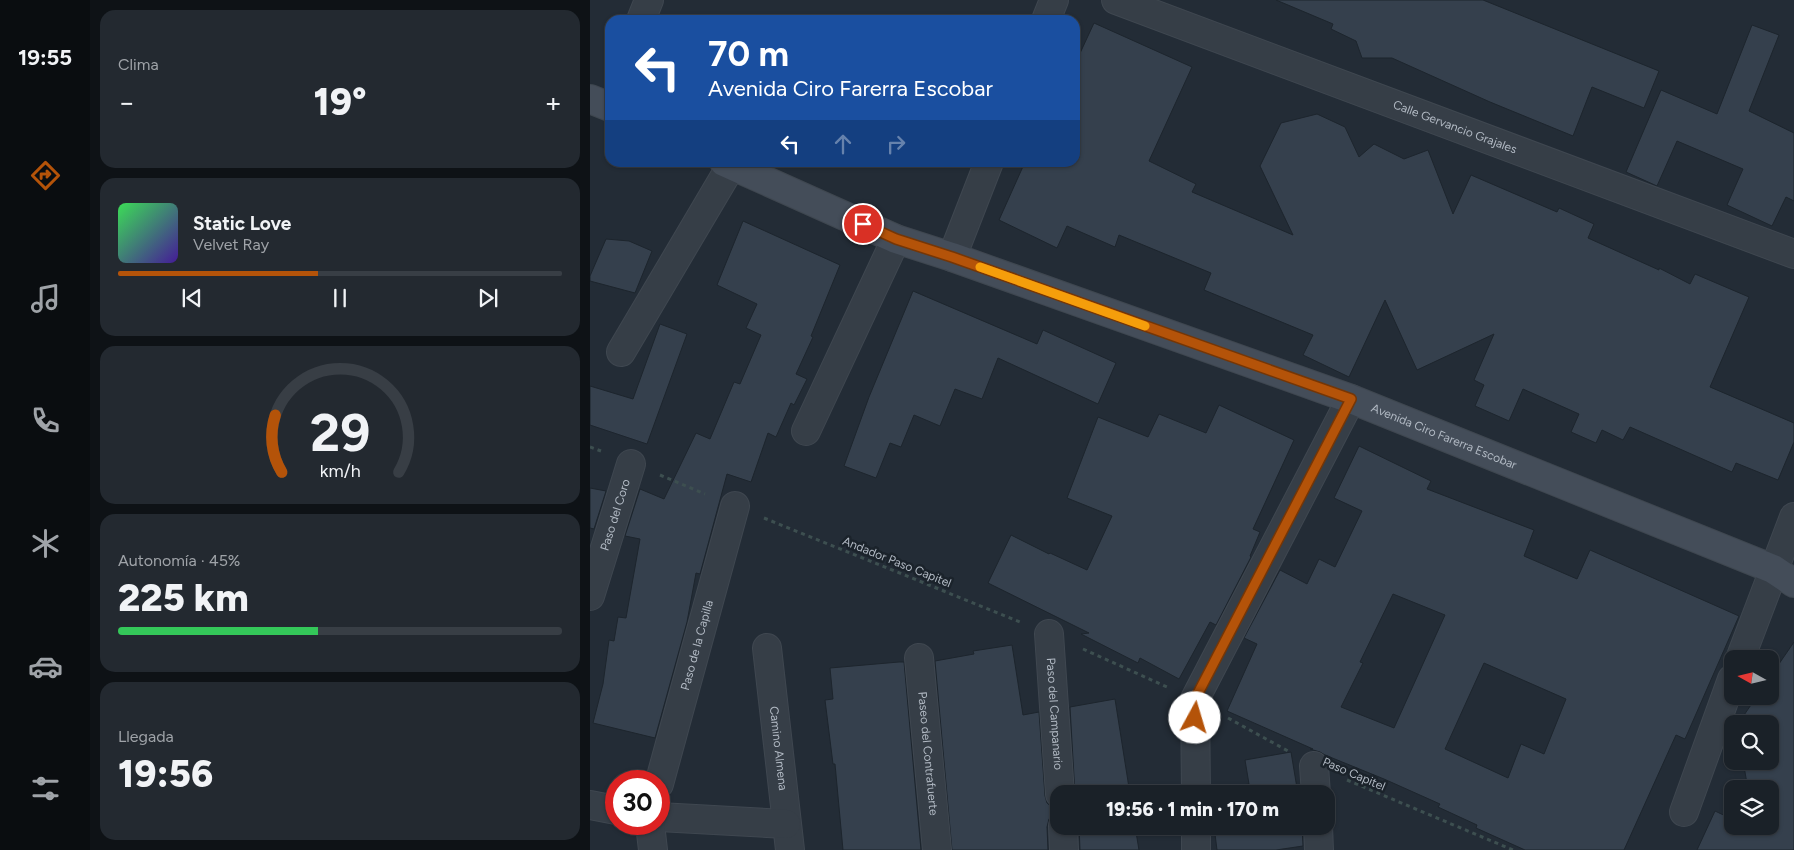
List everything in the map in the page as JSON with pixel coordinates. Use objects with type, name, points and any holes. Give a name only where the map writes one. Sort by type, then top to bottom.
[{"type":"street","points":[[643,15],[649,0]]},
{"type":"street","points":[[1048,15],[1054,0]]},
{"type":"street","name":"Calle Gervancio Grajales","points":[[1116,0],[1794,254]]},
{"type":"street","points":[[621,352],[725,167]]},
{"type":"street","name":"Avenida Ciro Farerra Escobar","points":[[734,167],[896,239],[952,257],[1351,399],[1784,576]]},
{"type":"street","points":[[952,257],[987,167]]},
{"type":"street","points":[[806,431],[896,239]]},
{"type":"street","points":[[1196,785],[1195,699],[1351,399]]},
{"type":"street","name":"Paso del Coro","points":[[590,596],[631,464]]},
{"type":"street","name":"Paso de la Capilla","points":[[663,770],[736,506]]},
{"type":"street","points":[[1745,650],[1784,576],[1794,517]]},
{"type":"street","name":"Paso del Campanario","points":[[1049,634],[1059,785]]},
{"type":"street","name":"Camino Almena","points":[[766,648],[788,837]]},
{"type":"street","name":"Paseo del Contrafuerte","points":[[919,658],[937,850]]},
{"type":"street","points":[[1684,812],[1724,701]]},
{"type":"street","points":[[1314,766],[1315,785]]},
{"type":"street","points":[[590,805],[605,808]]},
{"type":"street","points":[[670,819],[788,837]]},
{"type":"street","points":[[651,835],[653,850]]},
{"type":"street","points":[[1063,835],[1064,850]]},
{"type":"street","points":[[1196,835],[1196,850]]},
{"type":"street","points":[[1319,835],[1320,850]]},
{"type":"path","name":"Andador Paso Capitel","points":[[590,447],[1049,634],[1195,699]]},
{"type":"path","name":"Paso Capitel","points":[[1195,699],[1314,766],[1512,850]]},
{"type":"building","points":[[1276,0],[1483,0],[1659,71],[1644,108],[1592,87],[1573,136],[1490,102],[1392,58],[1362,58],[1356,41],[1331,29],[1333,24]]},
{"type":"building","points":[[1094,23],[1192,67],[1149,161],[1196,184],[1192,192],[1293,235],[1260,166],[1281,123],[1317,114],[1345,127],[1359,157],[1374,144],[1404,159],[1428,150],[1453,214],[1471,175],[1557,212],[1559,208],[1594,224],[1588,238],[1659,270],[1659,268],[1690,284],[1695,274],[1749,297],[1710,387],[1794,423],[1794,442],[1778,480],[1736,463],[1732,472],[1630,427],[1623,440],[1602,430],[1596,443],[1571,432],[1579,414],[1523,389],[1509,421],[1475,406],[1484,385],[1474,380],[1494,334],[1417,370],[1385,300],[1349,377],[1303,355],[1313,335],[1204,290],[1211,273],[1119,235],[1115,247],[1067,226],[1057,248],[999,220],[1023,167],[1080,167],[1080,53]]},
{"type":"building","points":[[1752,25],[1779,35],[1749,111],[1794,133],[1794,201],[1786,197],[1772,226],[1727,205],[1743,169],[1677,141],[1657,186],[1626,172],[1661,90],[1717,114]]},
{"type":"building","points":[[743,221],[840,265],[811,336],[813,337],[796,374],[807,379],[794,405],[791,403],[776,437],[768,433],[751,482],[727,474],[700,574],[696,573],[687,622],[655,738],[593,723],[603,684],[609,640],[614,641],[618,617],[626,618],[640,539],[625,536],[640,489],[664,499],[696,433],[710,439],[734,382],[740,384],[761,335],[746,328],[757,304],[717,285]]},
{"type":"building","points":[[606,239],[629,241],[652,251],[635,293],[590,281],[590,276]]},
{"type":"building","points":[[913,291],[1037,344],[1043,330],[1116,363],[1098,404],[998,358],[982,399],[955,389],[940,426],[914,415],[901,447],[890,443],[876,478],[844,466],[869,397]]},
{"type":"building","points":[[660,324],[687,334],[647,444],[590,425],[590,386],[633,399]]},
{"type":"building","points":[[1219,405],[1294,440],[1253,529],[1260,532],[1251,557],[1216,625],[1210,622],[1179,679],[1140,658],[1138,663],[1081,634],[1089,633],[988,583],[1011,535],[1087,570],[1112,516],[1067,498],[1098,417],[1148,437],[1159,414],[1206,433]]},
{"type":"building","points":[[1359,446],[1431,481],[1427,489],[1534,530],[1524,556],[1577,579],[1590,550],[1739,616],[1685,739],[1676,735],[1624,850],[1525,850],[1476,828],[1477,825],[1438,807],[1440,804],[1310,749],[1313,749],[1227,711],[1257,644],[1244,638],[1280,570],[1307,584],[1319,559],[1335,567],[1362,511],[1334,498]],"holes":[[[1393,594],[1445,615],[1394,728],[1341,707],[1363,663],[1360,662]],[[1484,663],[1566,699],[1544,754],[1521,744],[1508,778],[1445,749]]]},
{"type":"building","points":[[590,488],[606,491],[594,529],[590,528]]},
{"type":"building","points":[[1794,642],[1794,850],[1697,850],[1715,811],[1724,815],[1724,835],[1779,835],[1779,780],[1746,780],[1745,770],[1779,770],[1779,715],[1744,715],[1751,705],[1779,705],[1779,664]]},
{"type":"building","points":[[1012,645],[1023,715],[1039,712],[1045,796],[1050,806],[1050,818],[1047,827],[1048,850],[952,850],[935,661],[974,654],[973,651]]},
{"type":"building","points":[[904,662],[921,850],[843,850],[835,764],[833,764],[825,700],[833,699],[830,668]]},
{"type":"building","points":[[1115,699],[1129,785],[1074,785],[1070,707]]},
{"type":"building","points":[[1291,752],[1296,785],[1243,785],[1249,784],[1245,760]]},
{"type":"building","points":[[1079,835],[1136,835],[1139,850],[1080,850]]},
{"type":"building","points":[[1215,835],[1302,835],[1303,846],[1276,850],[1217,850]]},
{"type":"slow traffic","points":[[980,267],[1145,326]]},
{"type":"route","points":[[863,224],[896,239],[952,257],[1351,399],[1195,699],[1195,718]]}]
